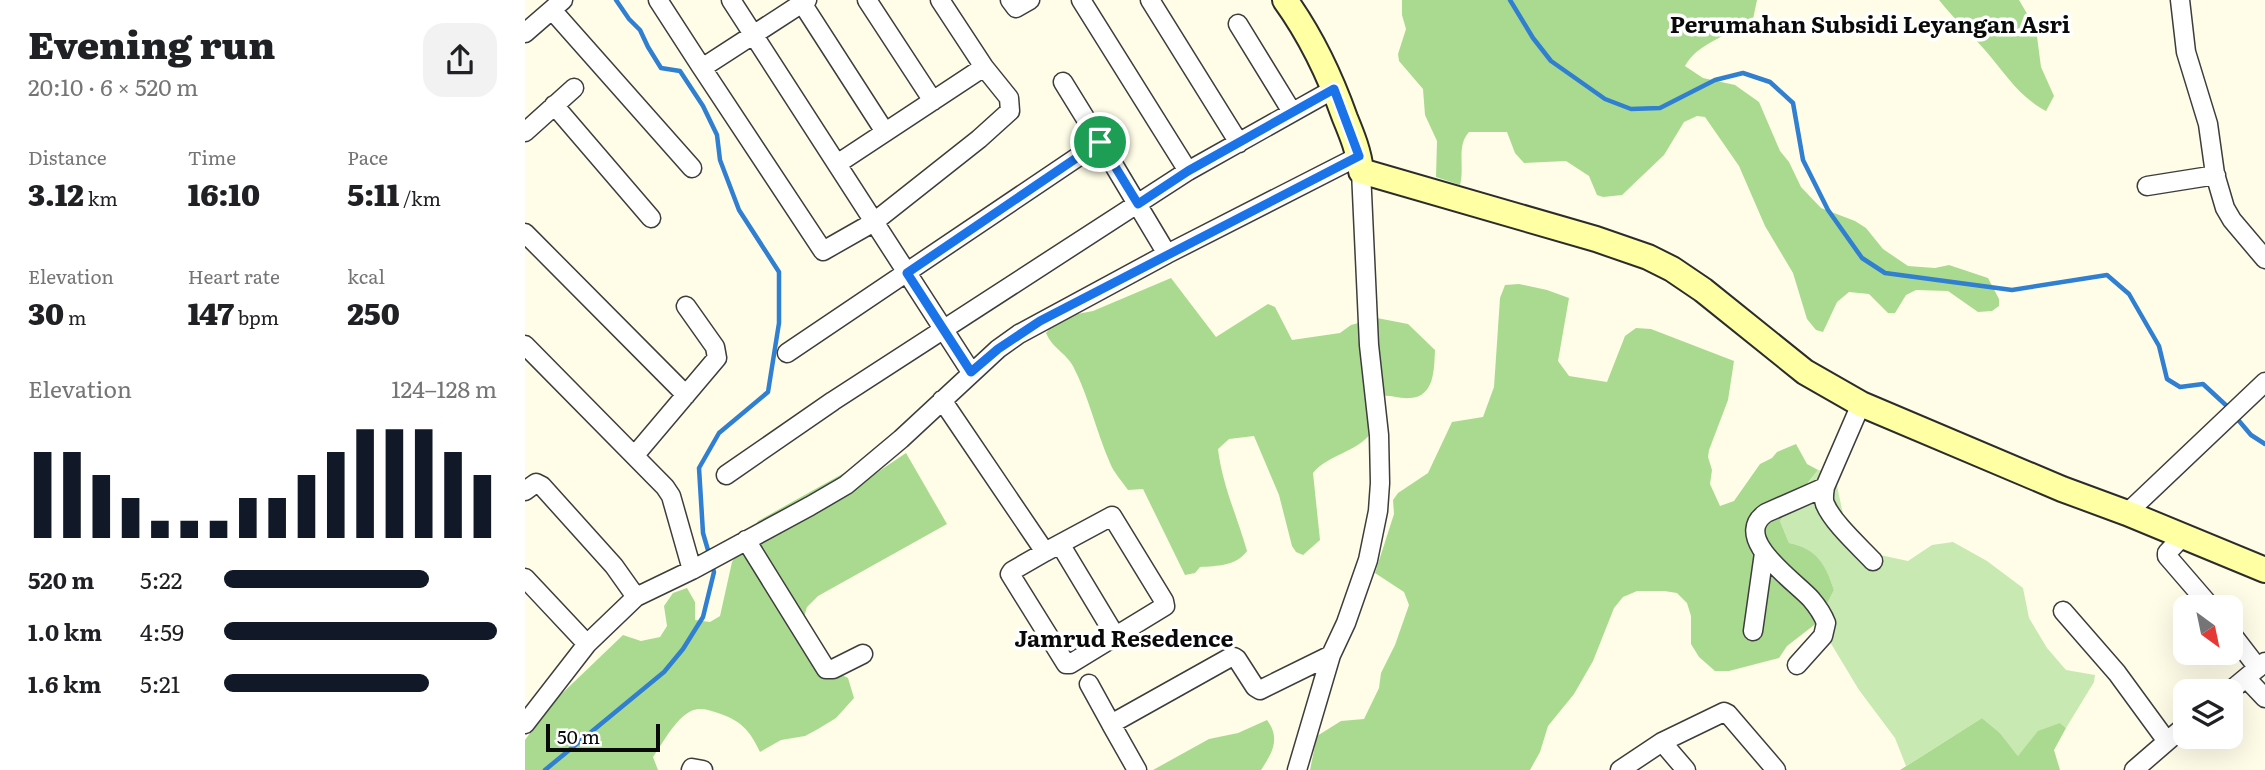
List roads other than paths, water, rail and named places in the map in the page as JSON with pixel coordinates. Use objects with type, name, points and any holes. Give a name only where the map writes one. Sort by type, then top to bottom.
[{"type":"street","points":[[658,0],[821,250],[825,251],[874,222],[1010,111],[1009,98],[984,67],[940,0]]},
{"type":"street","points":[[731,0],[971,372]]},
{"type":"street","points":[[867,0],[933,102]]},
{"type":"street","points":[[1010,0],[1016,8],[1030,0]]},
{"type":"street","points":[[1081,0],[1188,171]]},
{"type":"street","points":[[1150,0],[1239,143]]},
{"type":"street","points":[[1285,0],[1318,52],[1360,163],[1369,345],[1380,435],[1378,511],[1368,560],[1346,623],[1331,655],[1297,770]]},
{"type":"street","points":[[2181,0],[2186,52],[2208,124],[2216,175],[2229,214],[2265,259]]},
{"type":"street","points":[[702,68],[803,1],[885,132]]},
{"type":"street","points":[[525,33],[558,5],[692,168]]},
{"type":"street","points":[[1238,24],[1292,112]]},
{"type":"street","points":[[837,164],[984,67]]},
{"type":"street","points":[[1063,82],[1167,254]]},
{"type":"street","points":[[525,132],[574,88]]},
{"type":"street","points":[[726,475],[833,401],[1188,171],[1334,89]]},
{"type":"street","points":[[554,106],[651,218]]},
{"type":"street","points":[[787,353],[1100,142]]},
{"type":"street","points":[[525,724],[587,644],[636,597],[846,485],[884,454],[998,349],[1040,321],[1167,254],[1360,163],[1648,257],[1703,290],[1805,372],[1861,404],[2062,489],[2265,570]]},
{"type":"street","points":[[2147,186],[2216,175]]},
{"type":"street","points":[[525,233],[686,395]]},
{"type":"street","points":[[635,455],[715,361],[715,347],[686,306]]},
{"type":"street","points":[[525,345],[665,486],[704,563]]},
{"type":"street","points":[[2127,513],[2265,382]]},
{"type":"street","points":[[942,400],[1116,637]]},
{"type":"street","points":[[1861,404],[1825,487],[1825,504],[1873,561]]},
{"type":"street","points":[[525,491],[536,483],[542,486],[614,566],[636,597]]},
{"type":"street","points":[[1797,665],[1823,636],[1826,623],[1812,600],[1764,553],[1754,530],[1759,517],[1825,487]]},
{"type":"street","points":[[1113,517],[1165,604],[1163,608],[1066,664],[1010,574],[1052,548],[1113,517]]},
{"type":"street","points":[[2182,537],[2167,556],[2201,595]]},
{"type":"street","points":[[745,540],[826,669],[833,669],[863,654]]},
{"type":"street","points":[[1753,631],[1764,553]]},
{"type":"street","points":[[525,579],[587,644]]},
{"type":"street","points":[[2063,611],[2117,673],[2167,740]]},
{"type":"street","points":[[2243,650],[2257,670],[2265,698]]},
{"type":"street","points":[[1111,723],[1229,658],[1237,659],[1255,687],[1260,690],[1331,655]]},
{"type":"street","points":[[2243,681],[2257,670]]},
{"type":"street","points":[[1089,684],[1137,770]]},
{"type":"street","points":[[1620,770],[1662,742],[1724,712],[1776,770]]},
{"type":"street","points":[[2134,770],[2173,735]]},
{"type":"street","points":[[1662,742],[1686,770]]},
{"type":"street","points":[[691,770],[703,770]]},
{"type":"waterway","points":[[616,0],[640,30],[661,68],[680,71],[703,106],[717,135],[720,160],[739,210],[779,272],[779,323],[768,392],[719,433],[699,468],[703,533],[710,557]]},
{"type":"waterway","points":[[1510,0],[1533,38],[1551,61],[1605,99],[1631,109],[1660,108],[1715,80],[1743,73],[1770,82],[1793,103],[1803,160],[1828,210],[1862,258],[1885,273],[2012,290],[2107,275],[2129,294],[2159,346],[2167,379],[2180,387],[2203,384],[2229,408]]},
{"type":"waterway","points":[[2234,415],[2251,435],[2265,444]]},
{"type":"waterway","points":[[545,770],[664,672],[683,649],[703,617],[714,572],[712,565]]},
{"type":"district","name":"Perumahan Subsidi Leyangan Asri","points":[[1870,25]]},
{"type":"district","name":"Jamrud Resedence","points":[[1124,639]]}]
